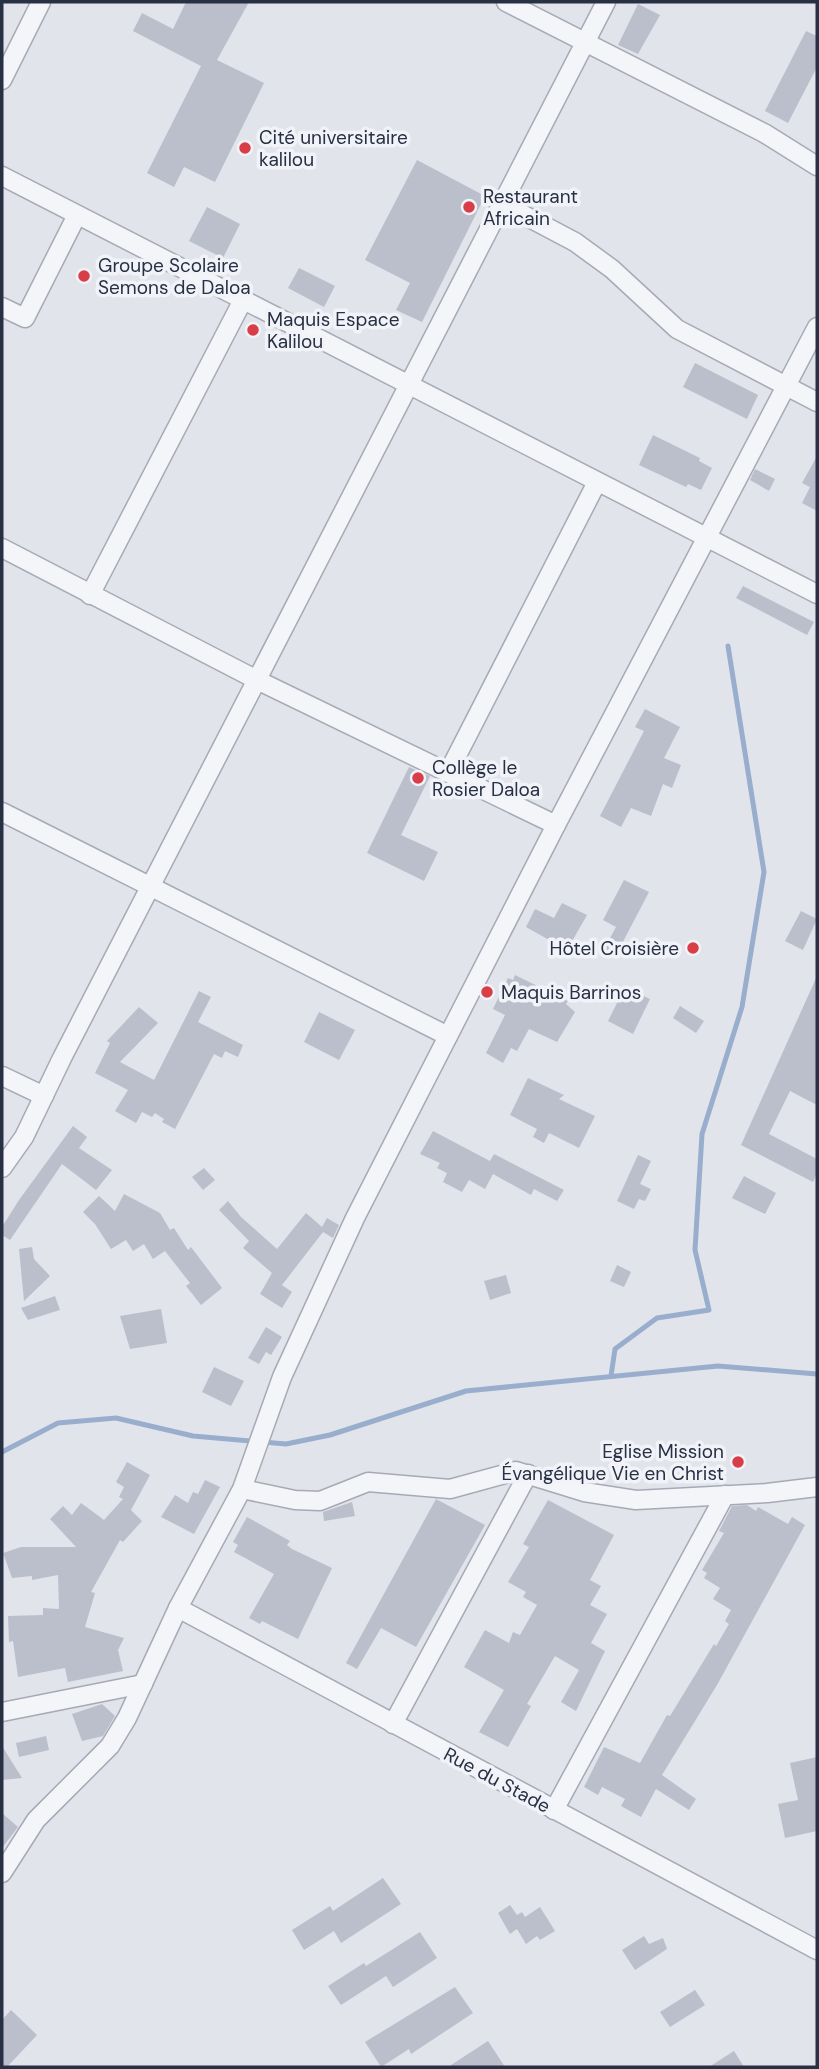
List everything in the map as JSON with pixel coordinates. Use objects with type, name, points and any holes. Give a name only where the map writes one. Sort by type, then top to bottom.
[{"type":"street","points":[[2,80],[41,2]]},
{"type":"street","points":[[506,2],[765,133],[817,166]]},
{"type":"street","points":[[2,1168],[24,1137],[606,2]]},
{"type":"street","points":[[2,176],[817,594]]},
{"type":"street","points":[[503,204],[575,242],[612,269],[677,329],[817,402]]},
{"type":"street","points":[[2,307],[24,318],[77,215]]},
{"type":"street","points":[[90,595],[243,300]]},
{"type":"street","points":[[2,1873],[36,1820],[110,1746],[143,1684],[178,1608],[242,1489],[282,1377],[355,1218],[556,825],[817,327]]},
{"type":"street","points":[[448,773],[597,482]]},
{"type":"street","points":[[2,548],[257,680],[556,825]]},
{"type":"street","points":[[2,812],[448,1037]]},
{"type":"street","points":[[2,1076],[44,1097]]},
{"type":"street","points":[[242,1489],[295,1500],[320,1501],[368,1482],[450,1489],[516,1471],[584,1492],[636,1500],[817,1487]]},
{"type":"street","points":[[393,1724],[528,1474]]},
{"type":"street","points":[[554,1810],[725,1495]]},
{"type":"street","name":"Rue du Stade","points":[[178,1608],[817,1950]]},
{"type":"street","points":[[2,1713],[143,1684]]},
{"type":"building","points":[[186,2],[249,2],[217,60],[264,83],[215,182],[184,167],[174,187],[147,173],[201,66],[133,31],[142,13],[173,29]]},
{"type":"building","points":[[638,4],[660,15],[638,54],[618,45]]},
{"type":"building","points":[[806,31],[817,36],[817,67],[788,123],[765,111]]},
{"type":"building","points":[[417,160],[485,196],[422,322],[396,310],[410,283],[365,260]]},
{"type":"building","points":[[207,207],[240,224],[223,258],[189,241]]},
{"type":"building","points":[[299,268],[335,286],[324,307],[288,288]]},
{"type":"building","points":[[695,363],[758,395],[747,419],[683,387]]},
{"type":"building","points":[[653,435],[700,458],[699,461],[712,468],[701,490],[688,484],[686,487],[639,465]]},
{"type":"building","points":[[817,456],[817,511],[802,503],[810,487],[802,483]]},
{"type":"building","points":[[755,469],[775,479],[769,491],[750,480]]},
{"type":"building","points":[[743,586],[814,622],[807,635],[736,598]]},
{"type":"building","points":[[645,709],[680,727],[664,758],[681,765],[672,788],[663,784],[651,816],[631,808],[621,827],[600,816],[644,731],[635,727]]},
{"type":"building","points":[[409,767],[430,776],[401,835],[438,852],[424,881],[367,853]]},
{"type":"building","points":[[624,880],[649,892],[616,955],[604,949],[616,927],[603,920]]},
{"type":"building","points":[[562,903],[587,915],[567,950],[526,927],[535,909],[554,918]]},
{"type":"building","points":[[801,911],[817,919],[803,950],[785,941]]},
{"type":"building","points":[[515,975],[568,1001],[566,1004],[575,1012],[557,1042],[529,1029],[517,1051],[511,1048],[503,1063],[486,1053],[505,1015],[493,1009],[508,978],[513,980]]},
{"type":"building","points":[[817,976],[817,1105],[790,1091],[769,1134],[817,1159],[817,1173],[813,1182],[741,1145]]},
{"type":"building","points":[[625,987],[650,999],[633,1034],[608,1021]]},
{"type":"building","points":[[199,991],[211,997],[198,1022],[243,1045],[238,1057],[225,1051],[222,1058],[214,1054],[175,1129],[162,1122],[164,1119],[155,1113],[152,1117],[142,1112],[136,1123],[115,1111],[128,1090],[95,1073],[110,1043],[107,1041],[139,1007],[158,1023],[120,1062],[154,1080]]},
{"type":"building","points":[[680,1006],[704,1021],[696,1033],[673,1018]]},
{"type":"building","points":[[319,1012],[355,1030],[339,1060],[304,1042]]},
{"type":"building","points":[[528,1078],[564,1095],[559,1099],[595,1116],[579,1148],[549,1133],[544,1143],[533,1137],[537,1129],[510,1115]]},
{"type":"building","points":[[73,1126],[87,1137],[79,1148],[112,1170],[96,1190],[62,1164],[10,1240],[2,1235],[2,1227]]},
{"type":"building","points":[[433,1131],[490,1161],[494,1154],[564,1190],[557,1201],[534,1189],[531,1195],[493,1174],[485,1189],[469,1180],[462,1192],[443,1182],[447,1173],[437,1168],[440,1163],[420,1154]]},
{"type":"building","points":[[638,1155],[651,1161],[640,1184],[651,1189],[645,1201],[639,1199],[634,1209],[617,1201]]},
{"type":"building","points":[[204,1168],[215,1180],[203,1190],[192,1177]]},
{"type":"building","points":[[744,1176],[776,1193],[765,1214],[732,1198]]},
{"type":"building","points":[[124,1194],[160,1213],[170,1230],[174,1228],[188,1250],[191,1247],[222,1288],[201,1305],[186,1286],[190,1283],[165,1251],[153,1259],[144,1244],[133,1251],[126,1240],[111,1249],[95,1224],[83,1212],[99,1196],[115,1211]]},
{"type":"building","points":[[228,1201],[241,1217],[277,1249],[306,1213],[322,1227],[327,1218],[339,1225],[333,1238],[323,1232],[282,1285],[292,1292],[282,1308],[260,1294],[272,1273],[243,1248],[249,1241],[219,1210]]},
{"type":"building","points":[[32,1247],[34,1259],[50,1276],[24,1301],[19,1249]]},
{"type":"building","points":[[617,1265],[631,1272],[624,1287],[610,1281]]},
{"type":"building","points":[[506,1275],[511,1293],[490,1300],[484,1281]]},
{"type":"building","points":[[55,1296],[60,1310],[28,1320],[21,1308]]},
{"type":"building","points":[[161,1309],[167,1343],[130,1349],[120,1316]]},
{"type":"building","points":[[266,1327],[282,1337],[271,1355],[266,1352],[259,1364],[248,1358]]},
{"type":"building","points":[[214,1367],[244,1381],[231,1406],[202,1392]]},
{"type":"building","points":[[127,1462],[150,1475],[131,1510],[142,1521],[123,1542],[120,1540],[91,1592],[95,1593],[85,1627],[124,1638],[118,1650],[123,1671],[68,1682],[65,1668],[18,1677],[13,1641],[9,1642],[8,1616],[43,1615],[43,1608],[59,1609],[58,1575],[32,1580],[32,1576],[12,1578],[3,1553],[21,1547],[76,1547],[50,1519],[63,1506],[72,1515],[81,1503],[104,1520],[123,1499],[119,1497],[124,1487],[116,1482]]},
{"type":"building","points":[[205,1480],[220,1487],[194,1534],[161,1517],[175,1495],[188,1503],[193,1492],[198,1494]]},
{"type":"building","points":[[436,1499],[485,1525],[416,1647],[381,1628],[357,1669],[346,1663]]},
{"type":"building","points":[[548,1500],[614,1535],[590,1580],[601,1586],[590,1605],[607,1614],[591,1643],[605,1651],[576,1711],[561,1702],[579,1670],[555,1656],[527,1704],[531,1706],[508,1747],[479,1732],[504,1690],[464,1667],[485,1630],[509,1643],[513,1632],[520,1635],[537,1605],[523,1597],[526,1592],[508,1582],[529,1547],[523,1544]]},
{"type":"building","points":[[352,1502],[355,1516],[324,1521],[323,1512]]},
{"type":"building","points":[[747,1505],[756,1511],[758,1507],[788,1524],[792,1517],[805,1525],[717,1685],[662,1775],[696,1799],[689,1810],[656,1789],[641,1817],[621,1806],[625,1799],[602,1787],[598,1795],[584,1787],[604,1747],[640,1763],[667,1715],[670,1716],[729,1624],[725,1621],[731,1610],[713,1599],[720,1588],[704,1578],[707,1573],[702,1570],[724,1533],[719,1531],[732,1506]]},
{"type":"building","points":[[247,1517],[290,1541],[287,1545],[292,1549],[332,1568],[298,1639],[262,1621],[260,1624],[249,1618],[274,1574],[234,1552],[238,1545],[233,1542]]},
{"type":"building","points":[[102,1704],[115,1716],[103,1736],[82,1741],[72,1714]]},
{"type":"building","points":[[46,1736],[49,1750],[19,1757],[16,1743]]},
{"type":"building","points":[[2,1746],[22,1778],[2,1780]]},
{"type":"building","points":[[817,1757],[817,1831],[785,1838],[778,1804],[798,1800],[790,1763]]},
{"type":"building","points":[[2,1813],[18,1827],[2,1848]]},
{"type":"building","points":[[383,1878],[401,1904],[341,1943],[334,1931],[304,1950],[292,1930],[330,1906],[333,1911]]},
{"type":"building","points":[[510,1905],[517,1915],[522,1912],[525,1917],[540,1907],[555,1931],[540,1940],[537,1936],[526,1944],[517,1929],[510,1934],[498,1913]]},
{"type":"building","points":[[420,1932],[437,1958],[393,1987],[386,1976],[341,2005],[328,1986]]},
{"type":"building","points":[[644,1936],[649,1944],[663,1938],[667,1949],[635,1970],[622,1950]]},
{"type":"building","points":[[455,1987],[473,2013],[411,2054],[409,2049],[381,2067],[365,2042]]},
{"type":"building","points":[[695,1990],[705,2005],[670,2027],[660,2012]]},
{"type":"building","points":[[11,2010],[37,2035],[7,2067],[2,2067],[2,2020]]},
{"type":"building","points":[[488,2041],[505,2067],[448,2067]]},
{"type":"building","points":[[734,2051],[744,2067],[709,2067]]},
{"type":"waterway","points":[[611,1376],[615,1349],[657,1318],[709,1310],[695,1250],[702,1134],[742,1007],[764,872],[728,646]]},
{"type":"waterway","points":[[2,1452],[58,1423],[116,1418],[193,1436],[286,1444],[330,1435],[466,1391],[718,1366],[817,1374]]},
{"type":"place","name":"Cité universitaire kalilou","points":[[245,148]]},
{"type":"place","name":"Restaurant Africain","points":[[469,207]]},
{"type":"place","name":"Groupe Scolaire Semons de Daloa","points":[[84,276]]},
{"type":"place","name":"Maquis Espace Kalilou","points":[[253,330]]},
{"type":"place","name":"Collège le Rosier Daloa","points":[[418,778]]},
{"type":"place","name":"Hôtel Croisière","points":[[693,948]]},
{"type":"place","name":"Maquis Barrinos","points":[[487,992]]},
{"type":"place","name":"Eglise Mission Évangélique Vie en Christ","points":[[738,1462]]}]
